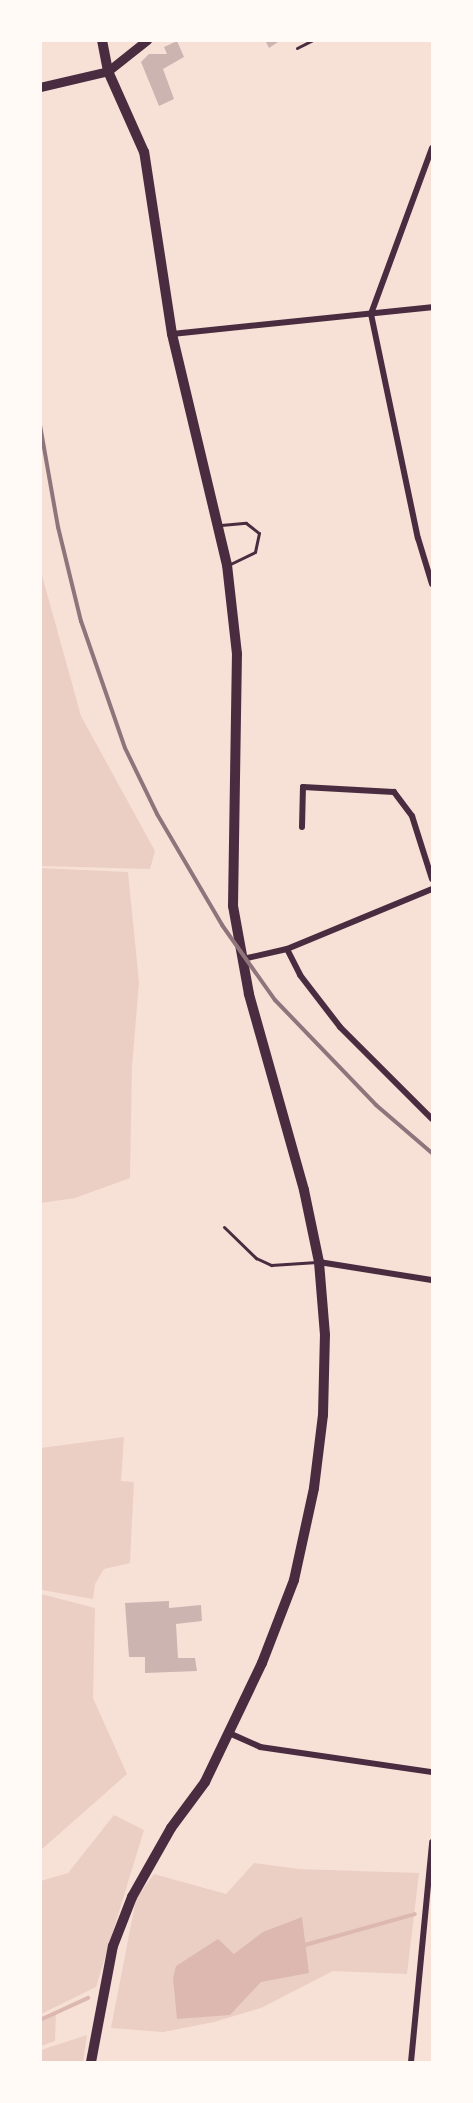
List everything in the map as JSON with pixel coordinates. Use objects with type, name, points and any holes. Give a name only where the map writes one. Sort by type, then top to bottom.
[{"type":"highway","points":[[91,2062],[113,1946],[132,1897],[171,1828],[205,1782],[229,1733],[294,1580],[314,1488],[323,1415],[325,1335],[319,1262],[304,1190],[249,994],[233,906],[237,654],[227,565],[172,334],[144,152],[108,71],[102,40]]},
{"type":"main road","points":[[40,87],[108,71],[147,40]]},
{"type":"street","points":[[432,148],[371,314],[418,538],[432,584]]},
{"type":"street","points":[[172,334],[432,307]]},
{"type":"street","points":[[303,827],[303,787],[394,792],[412,816],[432,879]]},
{"type":"street","points":[[243,959],[287,949],[432,889]]},
{"type":"street","points":[[287,949],[300,975],[340,1027],[432,1119]]},
{"type":"street","points":[[319,1262],[432,1280]]},
{"type":"street","points":[[229,1733],[260,1747],[432,1772]]},
{"type":"street","points":[[411,2062],[432,1842]]},
{"type":"lane","points":[[297,48],[314,40]]},
{"type":"lane","points":[[219,525],[246,523],[259,533],[255,552],[227,565]]},
{"type":"lane","points":[[224,1227],[256,1258],[271,1265],[319,1262]]},
{"type":"shaded area","points":[[40,568],[81,716],[155,851],[150,869],[41,866]]},
{"type":"shaded area","points":[[40,868],[128,872],[139,982],[132,1067],[130,1178],[75,1198],[41,1203]]},
{"type":"shaded area","points":[[124,1437],[121,1481],[134,1482],[130,1563],[104,1569],[95,1584],[93,1599],[42,1590],[41,1448]]},
{"type":"shaded area","points":[[41,1594],[95,1608],[93,1698],[127,1774],[41,1850]]},
{"type":"shaded area","points":[[114,1815],[144,1830],[96,1987],[41,2014],[41,1881],[68,1873]]},
{"type":"shaded area","points":[[254,1863],[299,1869],[419,1873],[407,1974],[333,1971],[261,2008],[214,2022],[163,2032],[111,2028],[136,1899],[154,1874],[226,1894]]},
{"type":"shaded area","points":[[302,1917],[309,1973],[261,1982],[230,2015],[177,2019],[173,1978],[176,1966],[218,1939],[234,1954],[263,1932]]},
{"type":"shaded area","points":[[56,2012],[55,2041],[41,2046],[41,2017]]},
{"type":"shaded area","points":[[87,2035],[83,2062],[41,2062],[41,2050]]},
{"type":"building","points":[[265,40],[281,40],[269,48]]},
{"type":"building","points":[[177,41],[184,57],[163,69],[174,99],[159,106],[141,62],[149,54],[167,54],[164,47]]},
{"type":"building","points":[[169,1601],[169,1608],[201,1605],[202,1621],[176,1624],[178,1658],[195,1658],[197,1671],[145,1673],[145,1657],[129,1657],[125,1603]]},
{"type":"waterway","points":[[305,1945],[415,1914]]},
{"type":"waterway","points":[[40,2020],[88,1998]]},
{"type":"railway","points":[[40,425],[58,527],[81,621],[125,748],[157,814],[222,925],[275,1000],[376,1105],[432,1153]]}]
